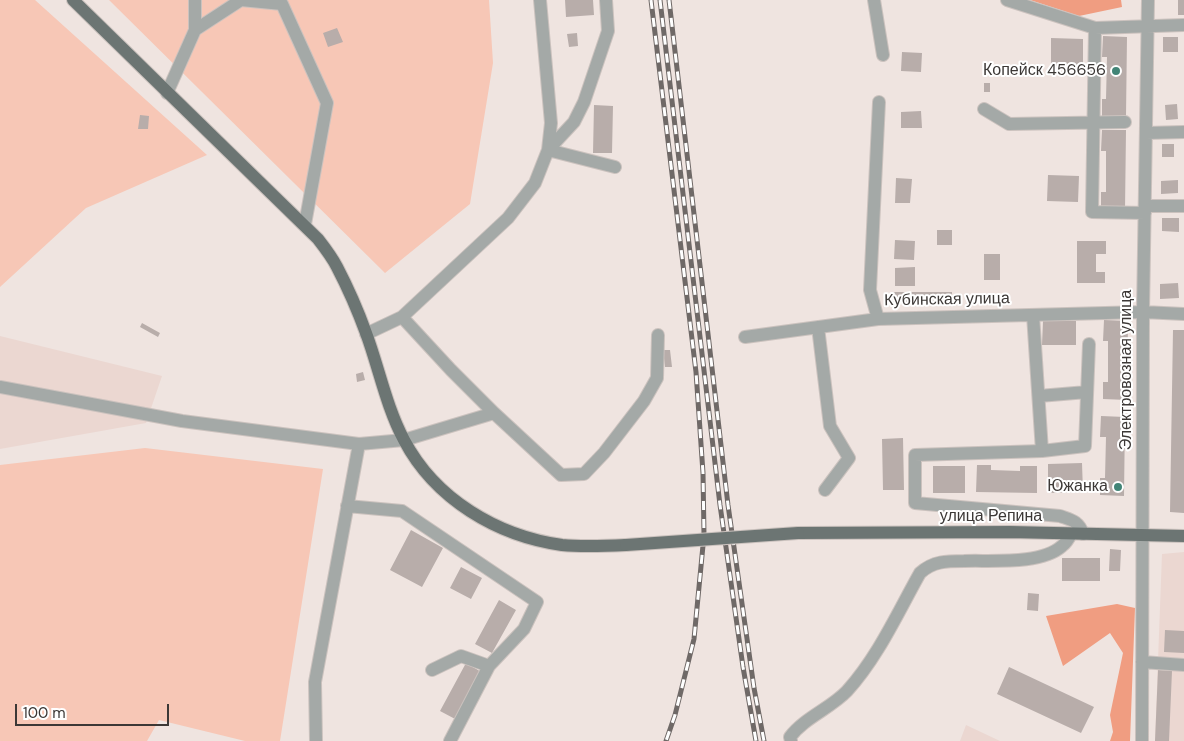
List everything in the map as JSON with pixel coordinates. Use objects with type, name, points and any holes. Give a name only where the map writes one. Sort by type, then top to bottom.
[{"type":"main road","name":"улица Репина","points":[[73,0],[167,93],[305,224],[318,239],[337,266],[366,334],[382,385],[404,440],[418,462],[452,499],[474,515],[500,528],[529,538],[562,545],[593,546],[798,533],[1184,536]]},
{"type":"street","points":[[167,93],[195,30],[195,0]]},
{"type":"street","points":[[195,30],[241,0],[282,4],[327,103],[305,224]]},
{"type":"street","points":[[366,334],[402,317],[508,218],[535,183],[548,150],[551,123],[540,0]]},
{"type":"street","points":[[548,150],[574,122],[584,102],[608,31],[606,0]]},
{"type":"street","points":[[874,0],[882,55]]},
{"type":"street","points":[[1007,0],[1095,28],[1184,26]]},
{"type":"street","name":"Электровозная улица","points":[[1142,741],[1142,535],[1148,0]]},
{"type":"street","points":[[1095,28],[1092,212],[1184,206]]},
{"type":"street","name":"Кубинская улица","points":[[879,102],[870,290],[878,319],[1144,312],[1184,314]]},
{"type":"street","points":[[984,109],[1008,124],[1125,122]]},
{"type":"street","points":[[1146,133],[1184,132]]},
{"type":"street","points":[[548,150],[614,167]]},
{"type":"street","points":[[1034,315],[1042,451]]},
{"type":"street","points":[[402,317],[494,413],[561,475],[584,474],[604,453],[644,401],[657,378],[658,335]]},
{"type":"street","points":[[745,337],[878,319]]},
{"type":"street","points":[[818,327],[830,426],[849,458],[825,490]]},
{"type":"street","points":[[791,741],[790,737],[796,729],[846,692],[870,662],[920,573],[928,566],[944,562],[1036,559],[1062,546],[1077,534],[1080,526],[1075,521],[1060,516],[915,503],[916,455],[1042,451],[1085,446],[1089,344]]},
{"type":"street","points":[[0,387],[182,421],[359,444],[404,440],[494,413]]},
{"type":"street","points":[[1039,396],[1087,392]]},
{"type":"street","points":[[316,741],[315,682],[359,444]]},
{"type":"street","points":[[347,506],[402,510],[537,602],[524,629],[488,666],[450,741]]},
{"type":"street","points":[[432,670],[461,656],[488,666]]},
{"type":"street","points":[[1142,662],[1184,665]]},
{"type":"shaded area","points":[[0,0],[35,0],[207,155],[86,208],[0,287]]},
{"type":"shaded area","points":[[109,0],[489,0],[493,63],[470,204],[385,273]]},
{"type":"shaded area","points":[[1030,0],[1121,0],[1122,7],[1079,16]]},
{"type":"shaded area","points":[[0,336],[162,376],[146,423],[0,449]]},
{"type":"shaded area","points":[[145,448],[323,469],[280,741],[245,741],[159,720],[147,741],[0,741],[0,465]]},
{"type":"shaded area","points":[[1184,552],[1184,741],[1155,741],[1162,554]]},
{"type":"shaded area","points":[[1117,604],[1135,608],[1130,741],[1110,741],[1113,732],[1110,715],[1123,653],[1110,633],[1063,666],[1046,616]]},
{"type":"shaded area","points":[[966,725],[1000,741],[960,741]]},
{"type":"building","points":[[565,0],[593,0],[594,15],[566,17]]},
{"type":"building","points":[[1178,0],[1184,0],[1184,15],[1178,15]]},
{"type":"building","points":[[337,28],[343,42],[328,47],[323,33]]},
{"type":"building","points":[[577,33],[578,46],[569,47],[567,34]]},
{"type":"building","points":[[1103,36],[1127,37],[1126,116],[1102,116],[1102,99],[1106,99],[1107,57],[1102,57]]},
{"type":"building","points":[[1163,37],[1178,37],[1178,52],[1163,52]]},
{"type":"building","points":[[1051,38],[1083,39],[1083,66],[1051,66]]},
{"type":"building","points":[[902,52],[922,53],[921,72],[901,71]]},
{"type":"building","points":[[984,83],[990,83],[990,92],[984,92]]},
{"type":"building","points":[[1177,104],[1178,119],[1166,120],[1165,105]]},
{"type":"building","points":[[594,105],[613,106],[612,153],[593,153]]},
{"type":"building","points":[[921,111],[922,128],[901,128],[901,112]]},
{"type":"building","points":[[140,115],[149,116],[148,129],[138,129]]},
{"type":"building","points":[[1102,130],[1126,130],[1125,210],[1101,209],[1101,192],[1106,192],[1106,151],[1101,151]]},
{"type":"building","points":[[1162,144],[1174,144],[1174,157],[1162,157]]},
{"type":"building","points":[[1048,175],[1079,176],[1078,202],[1047,201]]},
{"type":"building","points":[[896,178],[912,179],[910,203],[895,203]]},
{"type":"building","points":[[1178,180],[1178,193],[1161,194],[1161,181]]},
{"type":"building","points":[[1162,218],[1179,218],[1179,232],[1162,231]]},
{"type":"building","points":[[937,230],[952,230],[952,245],[937,245]]},
{"type":"building","points":[[895,240],[915,241],[914,260],[894,259]]},
{"type":"building","points":[[1077,241],[1106,241],[1106,254],[1096,254],[1096,272],[1105,272],[1105,283],[1077,283]]},
{"type":"building","points":[[984,254],[1000,254],[1000,280],[984,280]]},
{"type":"building","points":[[915,267],[915,286],[895,286],[895,268]]},
{"type":"building","points":[[1178,283],[1179,298],[1160,299],[1160,284]]},
{"type":"building","points":[[893,292],[952,292],[952,303],[893,303]]},
{"type":"building","points":[[1104,320],[1128,321],[1127,400],[1103,399],[1103,382],[1108,382],[1108,341],[1103,341]]},
{"type":"building","points":[[1043,321],[1076,321],[1076,345],[1042,345]]},
{"type":"building","points":[[142,323],[160,333],[158,337],[140,327]]},
{"type":"building","points":[[1173,330],[1184,330],[1184,513],[1170,512]]},
{"type":"building","points":[[663,350],[670,350],[672,367],[665,367]]},
{"type":"building","points":[[363,372],[365,380],[357,382],[356,374]]},
{"type":"building","points":[[1101,416],[1125,417],[1124,496],[1100,495],[1100,478],[1105,478],[1106,437],[1100,437]]},
{"type":"building","points":[[903,438],[904,490],[883,490],[882,439]]},
{"type":"building","points":[[1082,463],[1083,492],[1048,493],[1048,464]]},
{"type":"building","points":[[977,465],[991,465],[991,470],[1020,471],[1020,466],[1037,466],[1037,493],[976,492]]},
{"type":"building","points":[[933,466],[965,466],[965,493],[933,493]]},
{"type":"building","points":[[411,530],[443,548],[422,587],[390,570]]},
{"type":"building","points":[[1110,549],[1121,550],[1120,571],[1109,571]]},
{"type":"building","points":[[1062,558],[1100,558],[1100,581],[1062,581]]},
{"type":"building","points":[[461,567],[482,578],[471,599],[450,588]]},
{"type":"building","points":[[1028,593],[1039,594],[1038,611],[1027,610]]},
{"type":"building","points":[[499,600],[516,610],[492,653],[475,644]]},
{"type":"building","points":[[1165,630],[1184,631],[1184,653],[1164,652]]},
{"type":"building","points":[[466,663],[483,673],[457,720],[440,711]]},
{"type":"building","points":[[1009,667],[1094,707],[1081,733],[997,694]]},
{"type":"building","points":[[1158,670],[1172,671],[1169,741],[1155,741]]},
{"type":"railway","points":[[651,0],[696,372],[703,473],[704,535],[694,639],[675,715],[666,741]]},
{"type":"railway","points":[[660,0],[720,505],[743,667],[756,741]]},
{"type":"railway","points":[[669,0],[728,505],[754,688],[764,741]]},
{"type":"place","name":"Копейск 456656","points":[[1116,71]]},
{"type":"place","name":"Южанка","points":[[1118,487]]}]
